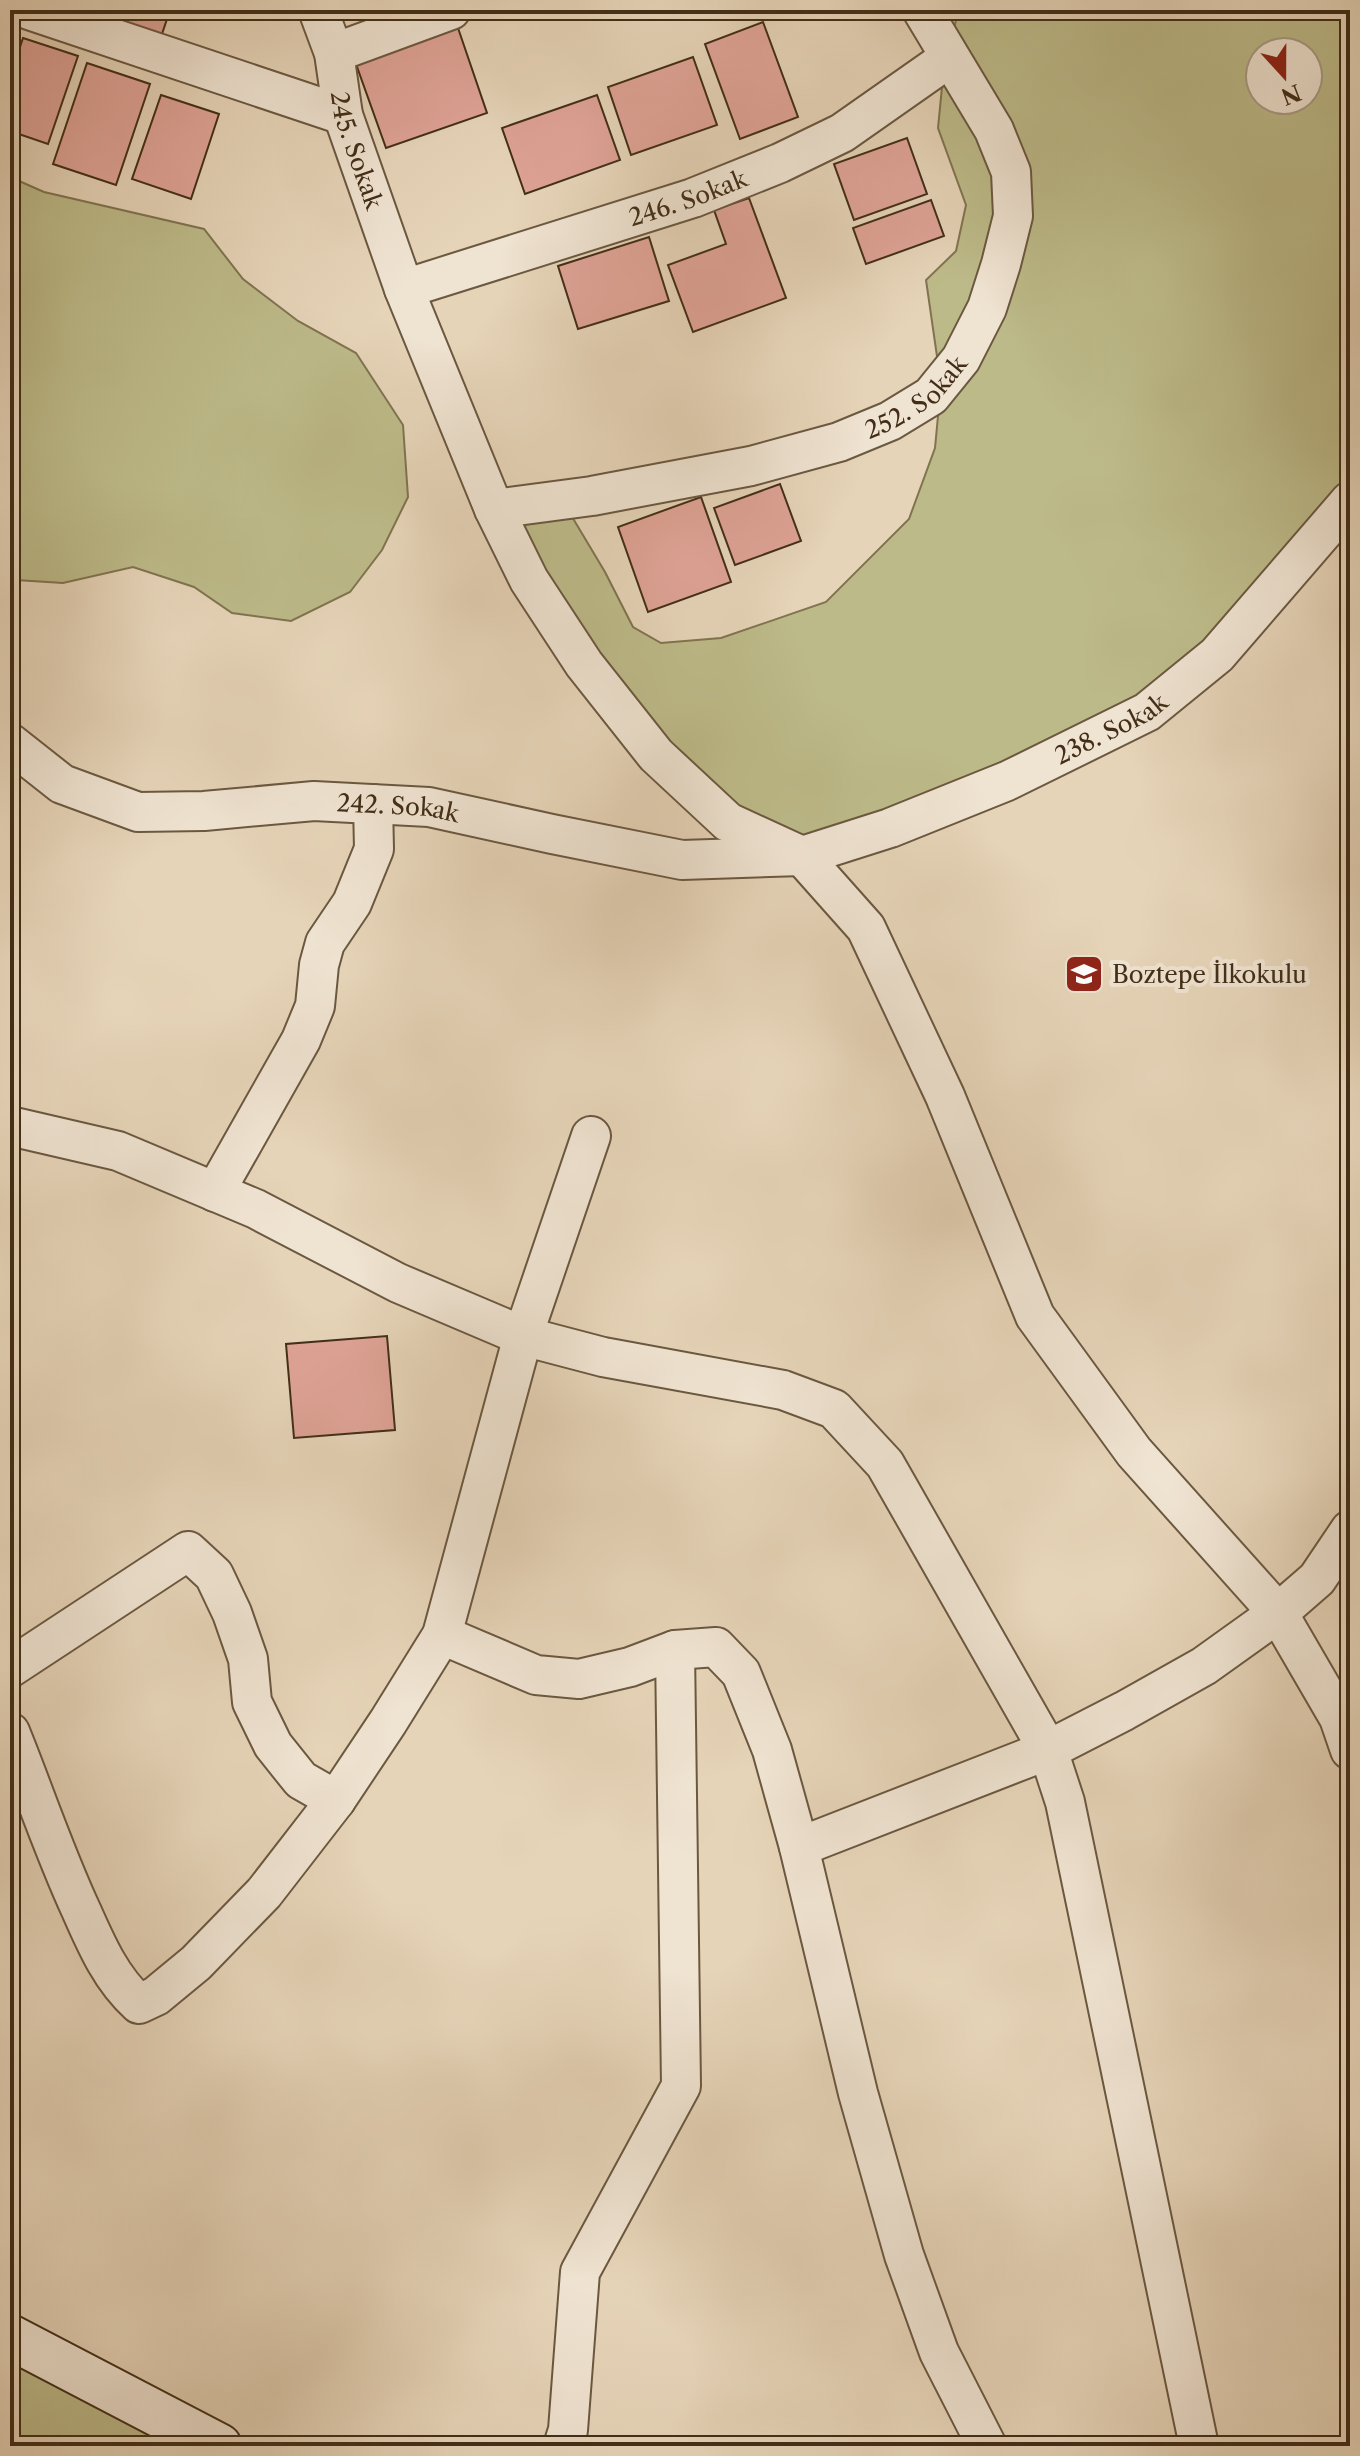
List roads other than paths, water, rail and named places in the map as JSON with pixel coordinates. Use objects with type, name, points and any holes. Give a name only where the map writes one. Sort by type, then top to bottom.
[{"type":"main road","points":[[10,2337],[219,2446]]},
{"type":"street","points":[[29,10],[343,115]]},
{"type":"street","name":"245. Sokak","points":[[318,10],[334,53],[343,115],[404,289],[494,509],[529,580],[576,652],[656,755],[728,822],[802,856]]},
{"type":"street","points":[[334,53],[451,10]]},
{"type":"street","name":"252. Sokak","points":[[494,509],[592,496],[751,466],[839,442],[890,421],[931,396],[961,359],[987,308],[1013,216],[1011,172],[994,130],[922,10]]},
{"type":"street","name":"246. Sokak","points":[[404,289],[693,198],[780,163],[842,133],[949,58]]},
{"type":"street","name":"238. Sokak","points":[[802,856],[890,828],[1007,781],[1147,712],[1217,655],[1350,501]]},
{"type":"street","name":"242. Sokak","points":[[10,743],[62,784],[138,812],[204,811],[314,801],[429,807],[682,860],[802,856]]},
{"type":"street","points":[[215,1192],[301,1040],[315,1006],[319,965],[325,943],[352,903],[374,849],[373,804]]},
{"type":"street","points":[[802,856],[866,928],[945,1096],[1035,1316],[1134,1452],[1278,1613],[1339,1718],[1350,1750]]},
{"type":"street","points":[[10,1126],[118,1151],[256,1209],[398,1283],[523,1336],[603,1357],[783,1390],[834,1409],[885,1464],[1048,1750],[1065,1802],[1199,2446]]},
{"type":"street","points":[[10,1732],[65,1876],[98,1947],[125,1991],[139,2004],[156,1996],[196,1963],[264,1893],[336,1800],[442,1635],[523,1336],[591,1136]]},
{"type":"street","points":[[799,1847],[1048,1750],[1204,1666],[1278,1613],[1317,1579],[1350,1530]]},
{"type":"street","points":[[10,1668],[188,1551],[214,1575],[232,1613],[248,1659],[252,1702],[273,1745],[301,1780],[336,1800]]},
{"type":"street","points":[[442,1635],[536,1675],[579,1679],[630,1667],[675,1650],[716,1647],[741,1673],[772,1750],[799,1847],[858,2093],[904,2255],[939,2352],[987,2446]]},
{"type":"street","points":[[563,2446],[568,2430],[580,2272],[681,2086],[675,1650]]},
{"type":"place","name":"Boztepe İlkokulu","points":[[1084,974]]}]
